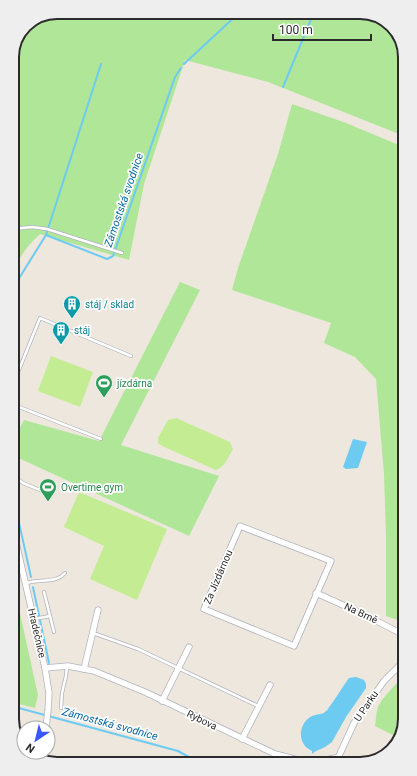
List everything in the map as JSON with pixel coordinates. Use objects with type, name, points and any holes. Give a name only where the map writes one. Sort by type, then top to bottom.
[{"type":"street","name":"Za Jízdárnou","points":[[240,526],[331,561],[316,593],[294,646],[204,609],[240,526]]},
{"type":"street","name":"Hradečnice","points":[[19,556],[45,668],[49,693],[47,720]]},
{"type":"street","name":"Na Brně","points":[[316,593],[398,632]]},
{"type":"street","points":[[84,669],[98,610]]},
{"type":"street","points":[[162,700],[189,647]]},
{"type":"street","name":"Rybova","points":[[45,668],[68,666],[94,671],[145,692],[275,754],[287,757]]},
{"type":"street","name":"U Parku","points":[[340,757],[354,723],[384,681],[398,667]]},
{"type":"street","points":[[242,739],[270,685]]},
{"type":"lane","points":[[19,228],[32,227],[47,229],[122,253]]},
{"type":"lane","points":[[19,370],[40,318],[131,356]]},
{"type":"lane","points":[[19,407],[101,439]]},
{"type":"lane","points":[[19,480],[46,493]]},
{"type":"lane","points":[[25,583],[55,580],[65,573]]},
{"type":"lane","points":[[44,592],[54,632]]},
{"type":"lane","points":[[34,619],[50,616]]},
{"type":"lane","points":[[93,633],[138,650],[179,668],[259,706]]},
{"type":"lane","points":[[61,708],[62,693],[68,666]]},
{"type":"green space","points":[[57,19],[363,19],[379,24],[387,30],[393,38],[398,57],[398,134],[268,82],[185,60],[144,184],[129,260],[40,234],[19,260],[19,54],[23,40],[36,25],[42,22]]},
{"type":"green space","points":[[292,104],[346,123],[398,145],[398,620],[386,616],[384,474],[376,379],[355,357],[324,343],[331,323],[232,290],[238,268],[278,154]]},
{"type":"green space","points":[[180,282],[200,290],[121,445],[219,476],[189,536],[19,458],[19,430],[24,420],[99,441]]},
{"type":"green space","points":[[51,356],[93,372],[80,407],[38,391]]},
{"type":"green space","points":[[176,418],[230,442],[233,449],[222,467],[216,470],[158,443],[158,438],[168,420]]},
{"type":"green space","points":[[79,492],[167,529],[137,600],[90,579],[104,546],[64,527]]},
{"type":"green space","points":[[19,609],[38,695],[35,708],[19,704]]},
{"type":"green space","points":[[398,682],[398,724],[394,736],[375,726],[377,709],[387,694]]},
{"type":"water","points":[[353,439],[367,442],[358,468],[346,469],[343,467]]},
{"type":"water","points":[[356,677],[364,680],[366,688],[346,717],[332,742],[313,754],[312,751],[304,744],[301,736],[301,731],[305,722],[312,716],[327,711],[349,678]]},
{"type":"waterway","name":"Zámostská svodnice","points":[[184,64],[232,19]]},
{"type":"waterway","points":[[283,87],[311,19]]},
{"type":"waterway","points":[[46,235],[101,64]]},
{"type":"waterway","name":"Zámostská svodnice","points":[[19,278],[46,235],[107,259],[113,256],[175,77],[181,68]]},
{"type":"waterway","name":"Zámostská svodnice","points":[[19,523],[31,577]]},
{"type":"waterway","name":"Zámostská svodnice","points":[[33,587],[49,663]]},
{"type":"waterway","name":"Zámostská svodnice","points":[[19,708],[178,751],[189,757]]},
{"type":"place","name":"stáj / sklad","points":[[72,319]]},
{"type":"place","name":"stáj","points":[[61,345]]},
{"type":"place","name":"jízdárna","points":[[104,398]]},
{"type":"place","name":"Overtime gym","points":[[48,502]]}]
